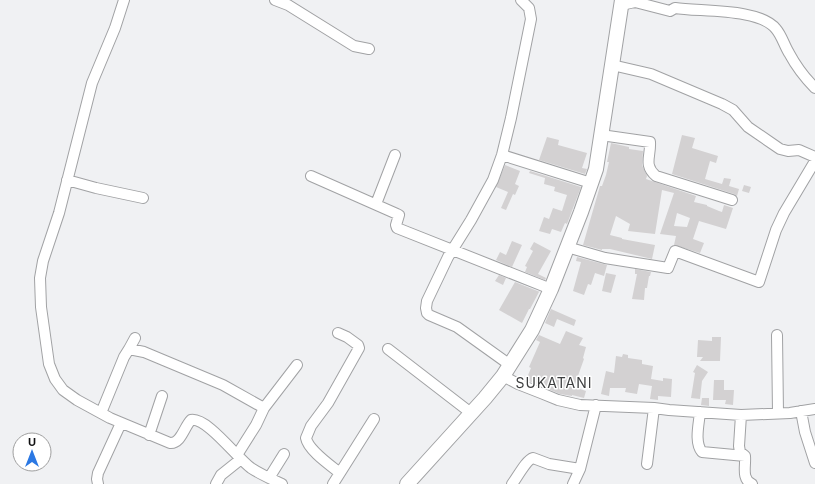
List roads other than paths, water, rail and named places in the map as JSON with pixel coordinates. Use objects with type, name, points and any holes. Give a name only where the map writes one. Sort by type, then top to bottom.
[{"type":"highway","points":[[407,484],[472,413],[506,370],[532,330],[581,212],[596,169],[621,3]]},
{"type":"street","points":[[124,0],[115,28],[92,83],[59,213],[41,271],[42,307],[48,354],[52,372],[59,385],[70,396],[120,423],[174,444],[180,439],[191,420],[197,420],[204,423],[250,467],[282,484]]},
{"type":"street","points":[[275,0],[288,4],[354,46],[368,49]]},
{"type":"street","points":[[521,0],[529,8],[531,19],[502,155],[493,180],[472,220],[453,250],[427,301],[427,313],[457,327],[506,370],[518,384],[558,400],[580,405],[741,414],[778,413],[815,408]]},
{"type":"street","points":[[621,3],[635,2],[670,11],[675,8],[725,11],[767,21],[776,29],[791,56],[815,88]]},
{"type":"street","points":[[612,65],[647,73],[722,104],[733,110],[748,127],[780,149],[788,151],[799,150],[815,157]]},
{"type":"street","points":[[601,135],[651,143],[648,164],[649,169],[656,176],[732,200]]},
{"type":"street","points":[[376,204],[394,155]]},
{"type":"street","points":[[502,155],[592,183]]},
{"type":"street","points":[[567,246],[605,258],[668,268],[675,251],[758,282],[776,230],[784,213],[815,161]]},
{"type":"street","points":[[311,176],[398,214],[396,225],[397,228],[550,289]]},
{"type":"street","points":[[67,180],[143,198]]},
{"type":"street","points":[[338,333],[358,345],[359,348],[328,404],[312,426],[306,438],[308,444],[314,451],[340,473]]},
{"type":"street","points":[[777,335],[778,413]]},
{"type":"street","points":[[101,413],[124,357],[135,338]]},
{"type":"street","points":[[129,349],[144,352],[223,385],[264,408]]},
{"type":"street","points":[[388,350],[472,413]]},
{"type":"street","points":[[216,484],[221,475],[239,457],[264,408],[297,365]]},
{"type":"street","points":[[149,435],[162,396]]},
{"type":"street","points":[[574,484],[580,468],[596,405]]},
{"type":"street","points":[[647,464],[654,408]]},
{"type":"street","points":[[801,411],[815,463]]},
{"type":"street","points":[[700,412],[698,441],[699,448],[702,452],[745,456]]},
{"type":"street","points":[[741,414],[739,446],[740,452],[745,456]]},
{"type":"street","points":[[333,484],[374,419]]},
{"type":"street","points":[[98,484],[98,473],[120,423]]},
{"type":"street","points":[[269,478],[284,454]]},
{"type":"street","points":[[745,456],[745,476],[746,480],[752,484]]},
{"type":"street","points":[[512,484],[528,461],[533,458],[549,464],[580,468]]},
{"type":"district","name":"SUKATANI","points":[[554,382]]}]
